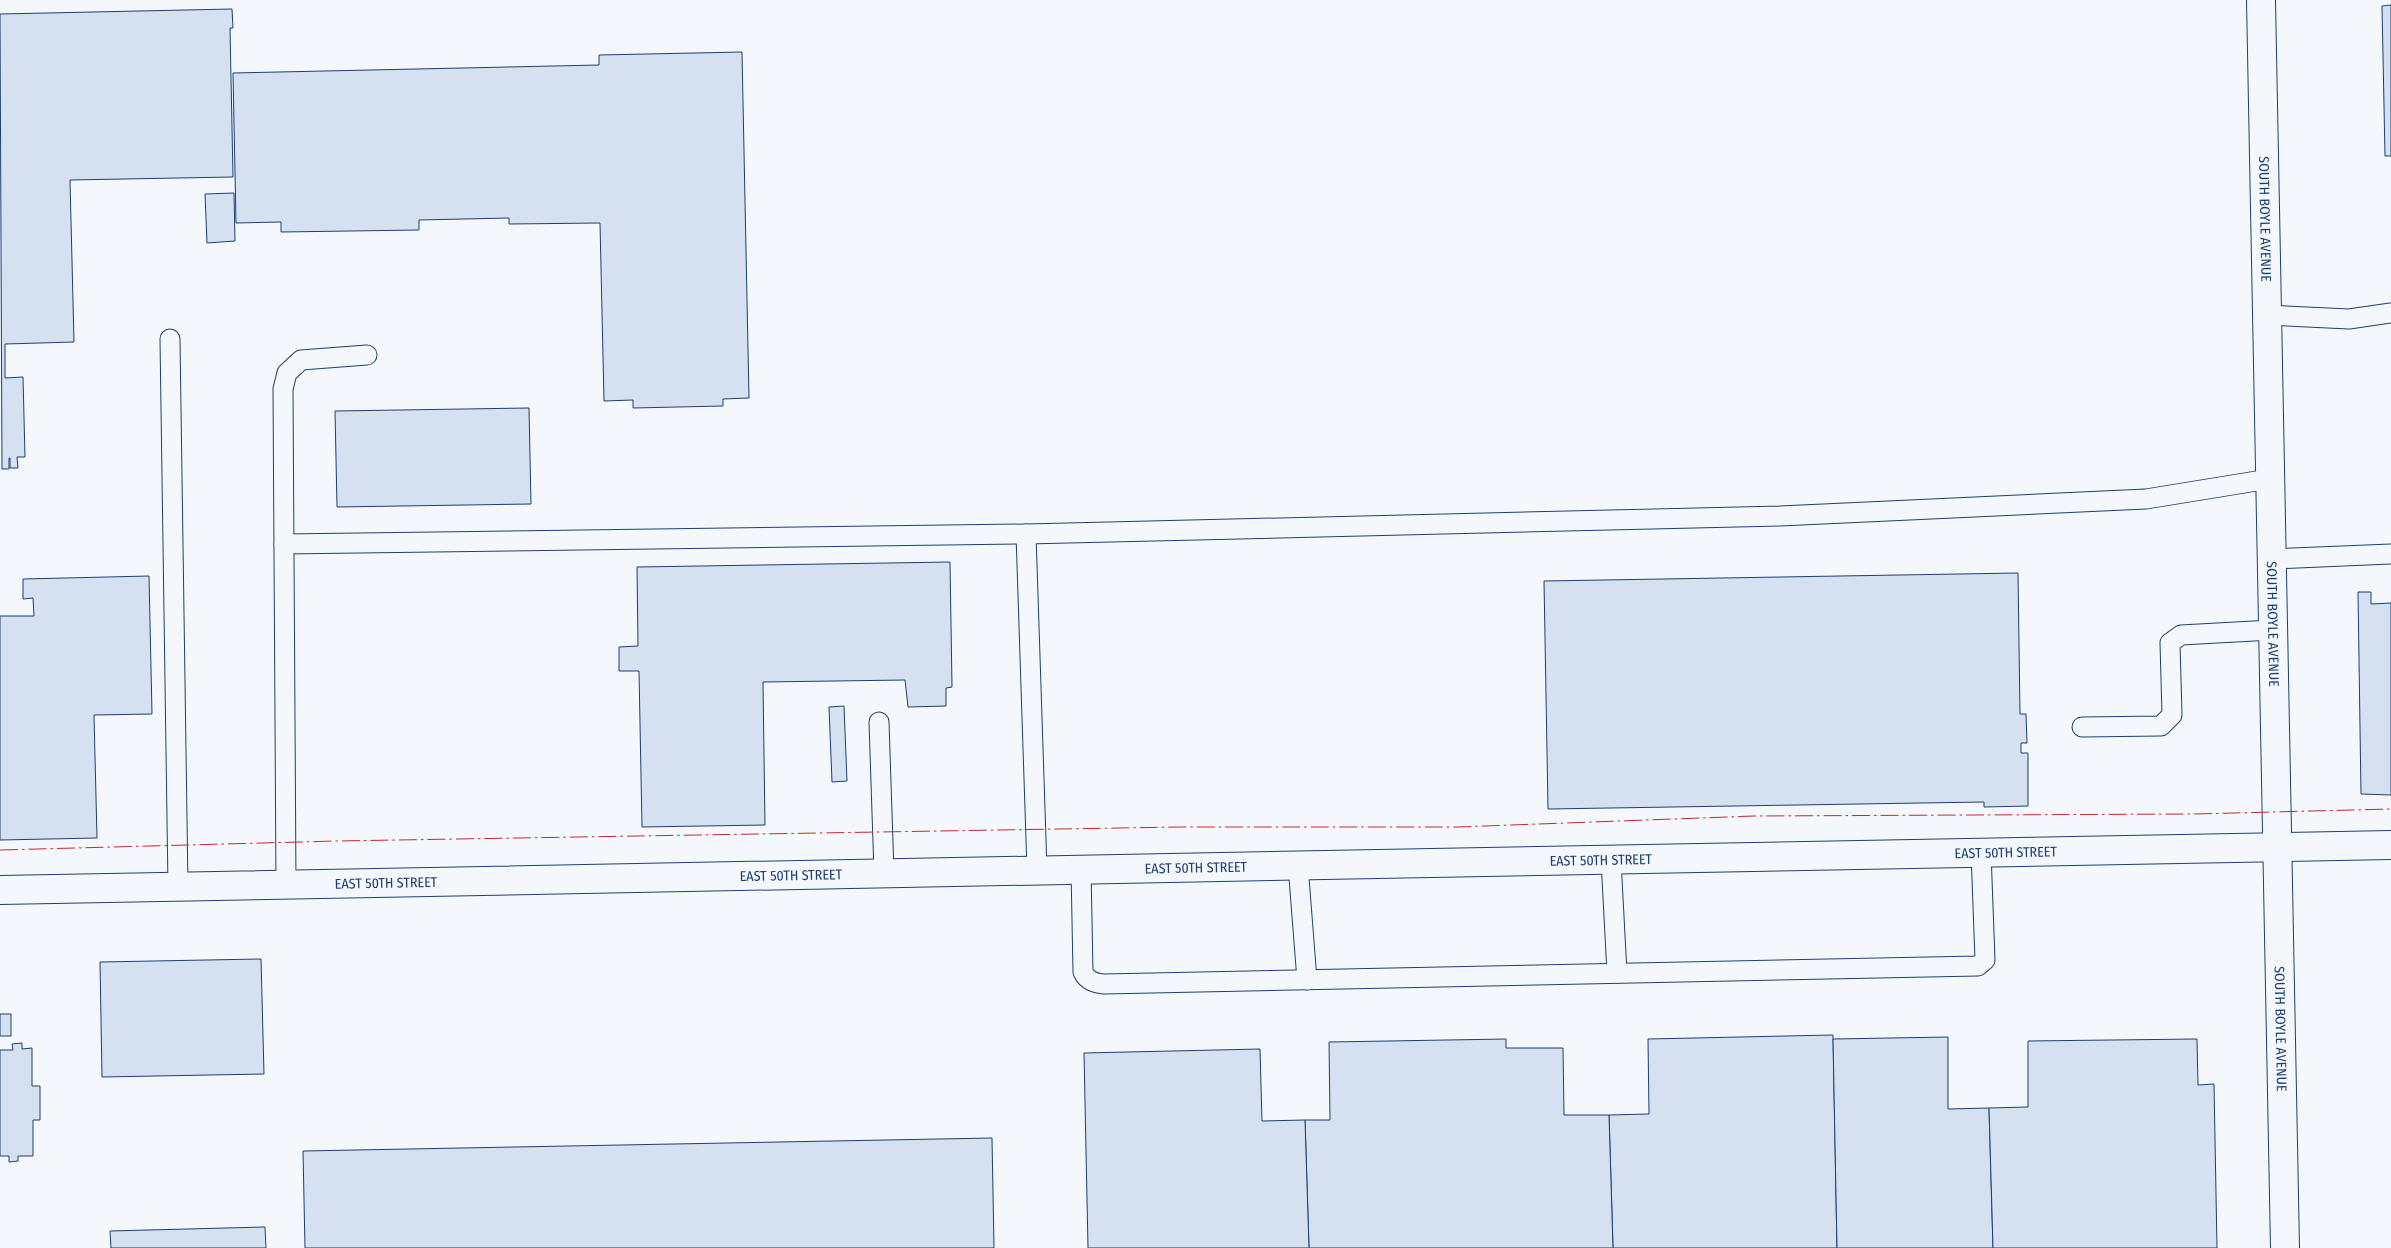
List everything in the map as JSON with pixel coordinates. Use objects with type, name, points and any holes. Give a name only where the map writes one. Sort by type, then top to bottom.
[{"type":"street","name":"SOUTH BOYLE AVENUE","points":[[2260,0],[2285,1248]]},
{"type":"street","name":"EAST 50TH STREET","points":[[0,890],[2391,845]]},
{"type":"lane","points":[[2266,315],[2350,319],[2391,312]]},
{"type":"lane","points":[[170,339],[178,887]]},
{"type":"lane","points":[[286,885],[283,389],[287,373],[301,360],[367,355]]},
{"type":"lane","points":[[284,544],[1026,534],[1780,516],[2146,499],[2270,479]]},
{"type":"lane","points":[[1026,534],[1037,870]]},
{"type":"lane","points":[[2271,559],[2391,554]]},
{"type":"lane","points":[[2082,727],[2161,726],[2172,715],[2170,644],[2181,634],[2272,630]]},
{"type":"lane","points":[[879,722],[884,873]]},
{"type":"lane","points":[[1081,870],[1083,972],[1086,978],[1096,984],[1307,980],[1978,966],[1984,960],[1981,852]]},
{"type":"lane","points":[[1611,860],[1617,973]]},
{"type":"lane","points":[[1298,865],[1307,980]]},
{"type":"building","points":[[2391,5],[2391,156],[2385,156],[2382,6]]},
{"type":"building","points":[[232,9],[233,28],[230,28],[233,177],[70,180],[74,342],[5,344],[5,378],[23,377],[25,457],[17,457],[18,468],[10,468],[9,458],[9,469],[2,469],[0,14]]},
{"type":"building","points":[[742,52],[749,398],[723,399],[723,406],[633,408],[633,400],[604,401],[600,223],[509,224],[509,218],[419,220],[419,230],[281,232],[281,222],[236,223],[233,73],[599,65],[599,55]]},
{"type":"building","points":[[234,193],[235,241],[207,243],[205,194]]},
{"type":"building","points":[[529,408],[531,504],[337,507],[335,411]]},
{"type":"building","points":[[950,562],[952,687],[946,688],[946,706],[908,707],[905,680],[763,682],[765,825],[642,827],[639,671],[619,671],[619,647],[638,646],[637,567]]},
{"type":"building","points":[[2018,573],[2020,714],[2026,714],[2027,743],[2021,743],[2021,753],[2028,753],[2028,806],[1984,807],[1984,802],[1548,809],[1544,581]]},
{"type":"building","points":[[149,576],[152,714],[94,715],[97,838],[0,840],[0,616],[34,616],[33,598],[23,599],[23,579]]},
{"type":"building","points":[[2358,592],[2371,592],[2371,604],[2391,603],[2391,795],[2361,794]]},
{"type":"building","points":[[844,706],[847,781],[832,782],[829,707]]},
{"type":"building","points":[[261,959],[264,1074],[102,1077],[100,962]]},
{"type":"building","points":[[0,1014],[11,1014],[11,1036],[0,1036]]},
{"type":"building","points":[[1833,1035],[1837,1248],[1613,1248],[1609,1115],[1649,1114],[1648,1039]]},
{"type":"building","points":[[1948,1037],[1948,1109],[1989,1108],[1993,1248],[1837,1248],[1833,1039]]},
{"type":"building","points":[[1506,1039],[1506,1048],[1563,1048],[1564,1115],[1609,1115],[1613,1248],[1309,1248],[1305,1120],[1330,1120],[1329,1042]]},
{"type":"building","points":[[2197,1039],[2198,1085],[2214,1084],[2217,1248],[1993,1248],[1989,1108],[2028,1107],[2028,1041]]},
{"type":"building","points":[[22,1043],[22,1049],[32,1048],[32,1086],[40,1086],[40,1120],[33,1120],[33,1156],[18,1156],[18,1161],[9,1162],[9,1156],[0,1156],[0,1050],[13,1050],[12,1044]]},
{"type":"building","points":[[1260,1049],[1262,1121],[1305,1120],[1309,1248],[1088,1248],[1084,1053]]},
{"type":"building","points":[[992,1138],[994,1248],[305,1248],[303,1151]]},
{"type":"building","points":[[265,1227],[266,1248],[111,1248],[110,1231]]},
{"type":"power","points":[[0,850],[337,841],[1180,827],[1458,827],[1754,816],[2194,814],[2391,809]]}]
